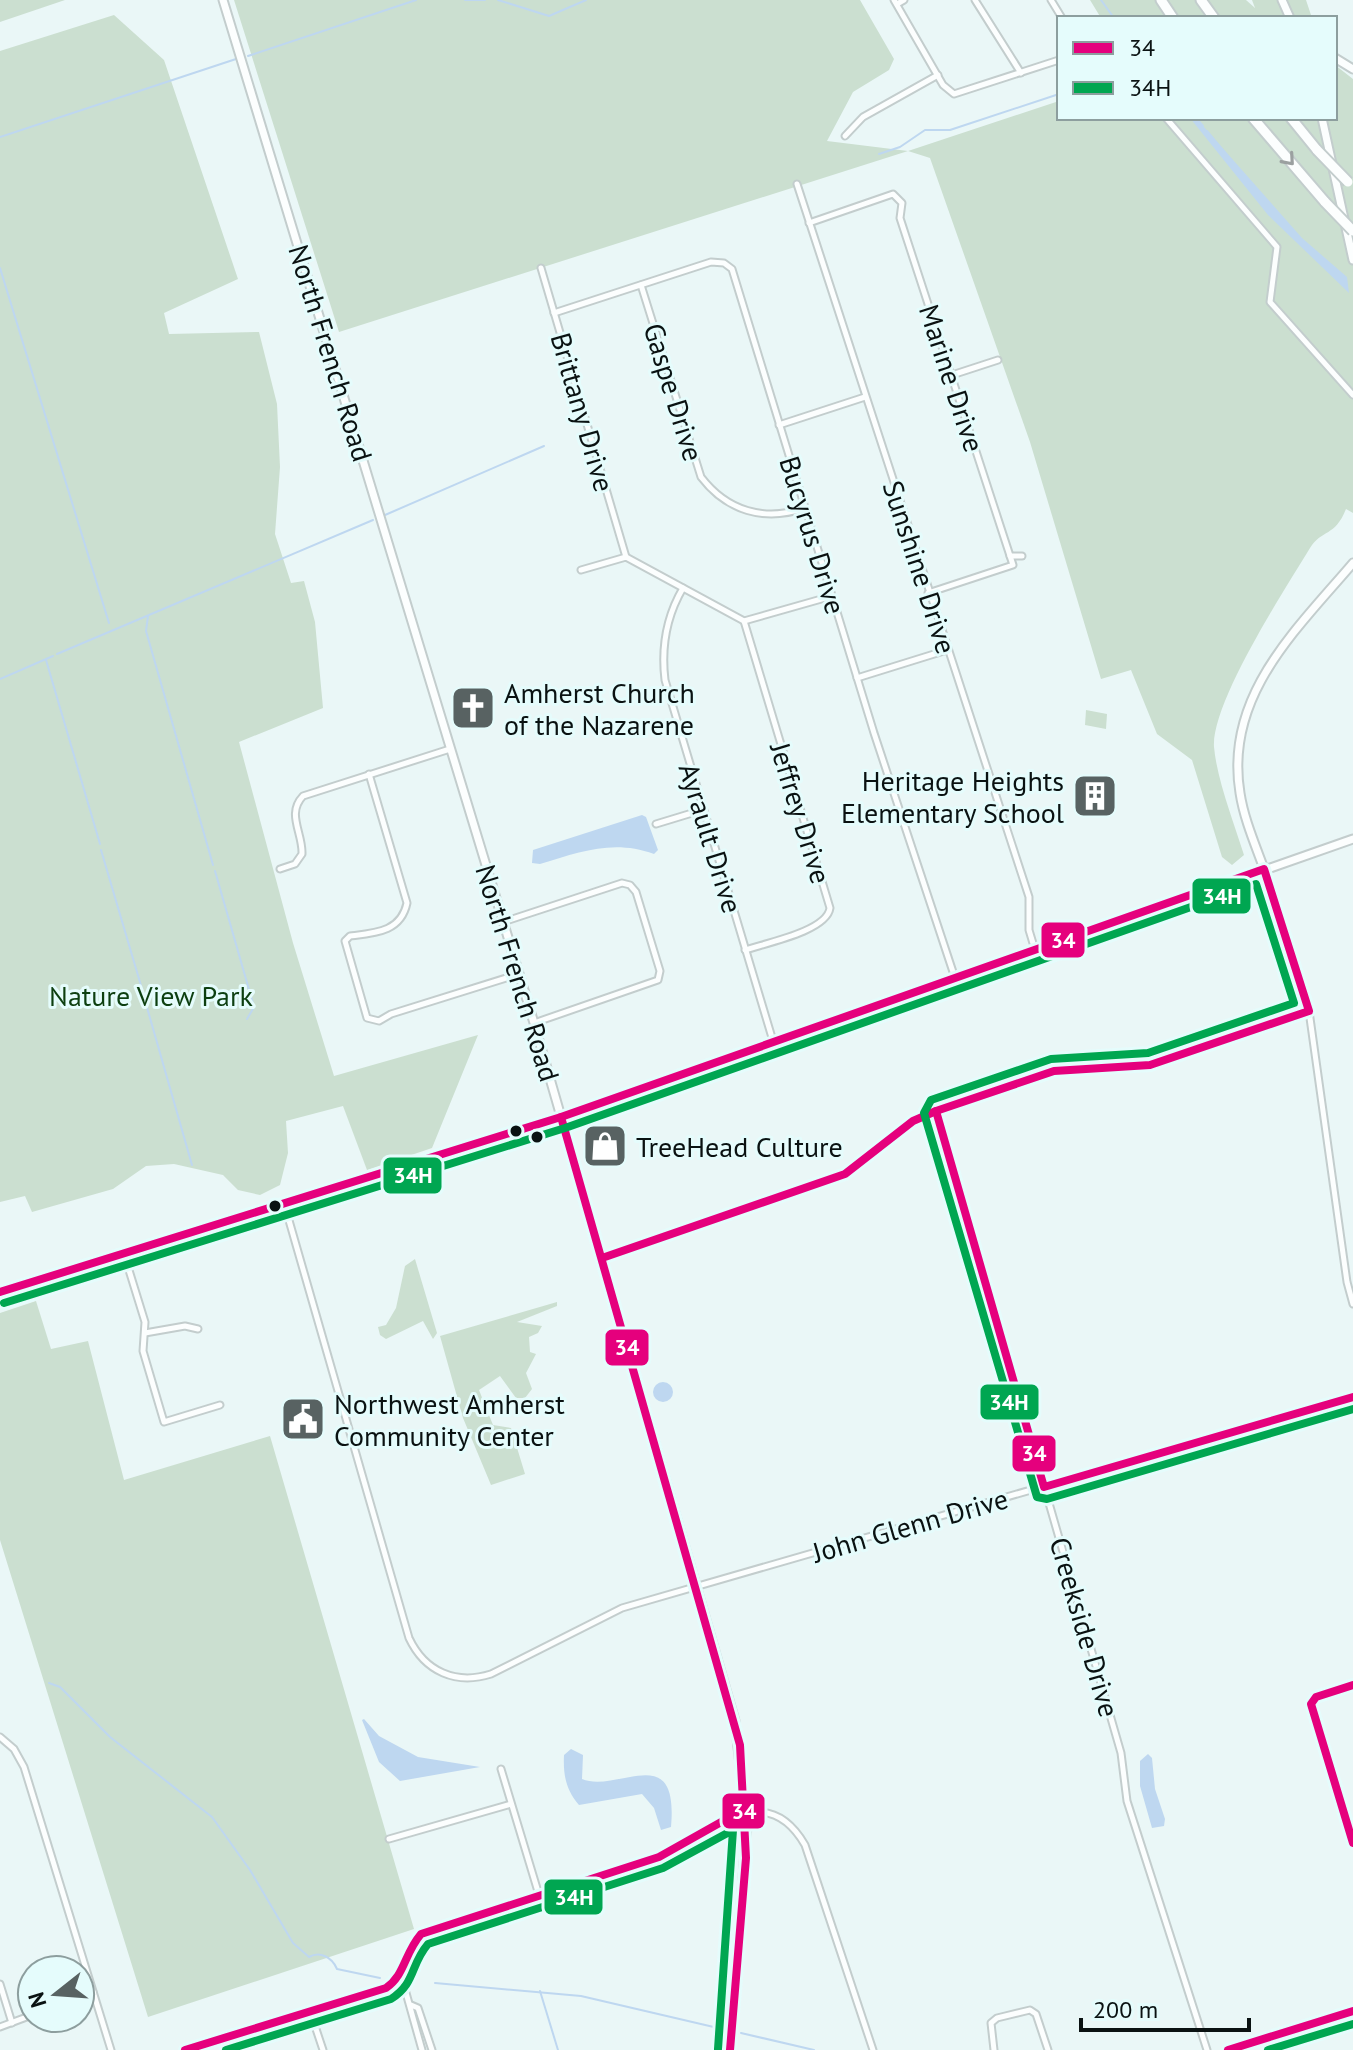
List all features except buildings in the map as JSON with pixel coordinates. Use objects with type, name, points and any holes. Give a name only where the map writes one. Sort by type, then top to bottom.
[{"type":"highway","points":[[1202,0],[1212,15]]},
{"type":"highway","points":[[1255,120],[1353,231]]},
{"type":"highway","points":[[1293,120],[1350,185]]},
{"type":"main road","name":"North French Road","points":[[223,0],[534,1023],[735,1721],[746,1814],[730,2050]]},
{"type":"main road","points":[[1322,120],[1353,260]]},
{"type":"main road","points":[[1264,869],[1243,809],[1238,776],[1245,711],[1269,664],[1353,563]]},
{"type":"main road","points":[[0,1292],[561,1117],[1353,839]]},
{"type":"street","points":[[904,0],[895,2],[948,91],[954,94],[1057,61]]},
{"type":"street","points":[[975,0],[1021,73]]},
{"type":"street","points":[[845,136],[863,117],[938,75]]},
{"type":"street","points":[[1168,120],[1277,247],[1270,302],[1353,395]]},
{"type":"street","name":"Sunshine Drive","points":[[797,184],[1029,897],[1029,930],[1035,950]]},
{"type":"street","name":"Marine Drive","points":[[809,223],[893,194],[902,203],[900,218],[1010,556]]},
{"type":"street","name":"Bucyrus Drive","points":[[554,313],[713,262],[724,263],[732,269],[857,678],[955,978]]},
{"type":"street","name":"Brittany Drive","points":[[541,268],[626,557]]},
{"type":"street","name":"Gaspe Drive","points":[[641,285],[701,477],[720,497],[750,512],[780,514],[805,508]]},
{"type":"street","points":[[952,375],[998,360]]},
{"type":"street","points":[[779,425],[865,397]]},
{"type":"street","points":[[928,593],[1013,565],[1010,556],[1022,556]]},
{"type":"street","points":[[581,570],[626,557],[744,621],[832,596]]},
{"type":"street","name":"Ayrault Drive","points":[[683,588],[667,623],[663,665],[668,694],[773,1041]]},
{"type":"street","name":"Jeffrey Drive","points":[[744,621],[830,908],[828,916],[817,926],[745,950]]},
{"type":"street","points":[[857,678],[947,650]]},
{"type":"street","points":[[280,869],[295,864],[302,854],[294,816],[298,800],[306,794],[450,749]]},
{"type":"street","points":[[369,774],[407,903],[403,916],[395,925],[350,936],[345,941],[367,1018],[379,1021],[391,1014],[519,974]]},
{"type":"street","points":[[656,824],[702,810]]},
{"type":"street","points":[[1264,869],[1309,1011],[1347,1282],[1353,1304]]},
{"type":"street","points":[[503,922],[622,883],[630,885],[636,892],[660,971],[658,980],[534,1023]]},
{"type":"street","points":[[602,1258],[845,1174],[913,1121],[936,1111],[1054,1071],[1150,1065],[1309,1011]]},
{"type":"street","name":"Creekside Drive","points":[[936,1111],[1121,1753],[1127,1801],[1207,2050]]},
{"type":"street","name":"John Glenn Drive","points":[[284,1203],[409,1638],[425,1662],[446,1675],[479,1678],[622,1608],[1353,1397]]},
{"type":"street","points":[[124,1253],[145,1333],[143,1351],[164,1422],[220,1405]]},
{"type":"street","points":[[145,1333],[185,1326],[198,1329]]},
{"type":"street","points":[[1353,1685],[1316,1697],[1311,1704],[1353,1843]]},
{"type":"street","points":[[0,1737],[14,1749],[24,1767],[81,1954]]},
{"type":"street","points":[[501,1769],[539,1895]]},
{"type":"street","points":[[389,1839],[511,1804]]},
{"type":"street","points":[[422,2050],[401,1975],[407,1950],[421,1934],[659,1857],[692,1841],[719,1821],[746,1814],[778,1817],[796,1830],[805,1845],[873,2050]]},
{"type":"street","points":[[185,2050],[386,1988],[401,1975]]},
{"type":"street","points":[[0,1984],[12,2023]]},
{"type":"street","points":[[96,2002],[111,2050]]},
{"type":"street","points":[[411,2005],[418,2008],[432,2050]]},
{"type":"street","points":[[994,2050],[991,2023],[1030,2010],[1036,2014],[1048,2050]]},
{"type":"street","points":[[310,2011],[323,2050]]},
{"type":"street","points":[[1228,2050],[1353,2011]]},
{"type":"street","points":[[0,2027],[16,2021]]},
{"type":"street","points":[[240,2033],[246,2050]]},
{"type":"green space","points":[[0,0],[65,0],[0,22]]},
{"type":"green space","points":[[234,0],[860,0],[894,59],[889,70],[853,92],[827,141],[908,151],[339,332]]},
{"type":"green space","points":[[1090,0],[1246,0],[1255,8],[1252,0],[1306,0],[1311,16],[1100,16]]},
{"type":"green space","name":"Nature View Park","points":[[114,15],[164,60],[238,279],[164,313],[169,334],[259,332],[277,404],[280,467],[275,534],[291,583],[304,581],[315,622],[323,708],[239,742],[293,943],[334,1076],[478,1035],[432,1148],[367,1170],[343,1106],[286,1121],[288,1153],[280,1185],[260,1195],[238,1190],[223,1175],[174,1164],[146,1166],[113,1189],[32,1212],[25,1196],[0,1202],[0,51]]},
{"type":"green space","points":[[1337,67],[1353,79],[1353,513],[1346,509],[1333,529],[1310,548],[1268,617],[1224,703],[1216,727],[1214,747],[1222,787],[1244,855],[1232,865],[1222,857],[1192,760],[1157,734],[1131,670],[1101,679],[1030,442],[930,158],[908,151],[1057,102],[1057,120],[1337,120]]},
{"type":"green space","points":[[1086,710],[1107,714],[1106,729],[1085,725]]},
{"type":"green space","points":[[415,1259],[437,1333],[433,1339],[423,1321],[386,1339],[380,1335],[378,1327],[386,1325],[396,1308],[405,1266]]},
{"type":"green space","points":[[36,1301],[51,1349],[88,1341],[124,1480],[270,1436],[414,1929],[148,2017],[0,1540],[0,1313]]},
{"type":"green space","points":[[557,1302],[557,1306],[517,1322],[542,1326],[538,1333],[529,1337],[530,1352],[536,1354],[526,1373],[532,1389],[525,1398],[516,1398],[500,1376],[479,1390],[493,1425],[511,1428],[525,1474],[491,1485],[463,1418],[440,1336]]},
{"type":"water","points":[[1192,120],[1198,120],[1302,238],[1347,277],[1349,293],[1268,215]]},
{"type":"water","points":[[642,815],[646,817],[658,850],[654,854],[610,847],[540,864],[532,863],[533,850]]},
{"type":"water","points":[[663,1382],[670,1385],[673,1392],[670,1399],[663,1402],[656,1399],[653,1392],[656,1385]]},
{"type":"water","points":[[364,1719],[379,1736],[418,1757],[480,1767],[400,1781],[379,1762]]},
{"type":"water","points":[[571,1749],[583,1755],[582,1779],[596,1782],[643,1775],[656,1777],[665,1784],[671,1800],[671,1827],[661,1830],[654,1808],[642,1794],[579,1805],[568,1788],[565,1776],[564,1755]]},
{"type":"water","points":[[1148,1754],[1152,1758],[1155,1789],[1165,1819],[1164,1826],[1152,1828],[1140,1786],[1140,1761]]},
{"type":"waterway","points":[[248,56],[416,0]]},
{"type":"waterway","points":[[465,0],[485,0]]},
{"type":"waterway","points":[[498,0],[549,16],[586,0]]},
{"type":"waterway","points":[[1101,0],[1113,16]]},
{"type":"waterway","points":[[0,137],[236,59]]},
{"type":"waterway","points":[[879,154],[900,147],[925,130],[950,130],[1057,95]]},
{"type":"waterway","points":[[1198,120],[1203,126]]},
{"type":"waterway","points":[[1207,131],[1249,182]]},
{"type":"waterway","points":[[0,268],[109,623]]},
{"type":"waterway","points":[[385,515],[544,446]]},
{"type":"waterway","points":[[57,654],[373,520]]},
{"type":"waterway","points":[[148,616],[146,631],[213,865]]},
{"type":"waterway","points":[[0,679],[53,656]]},
{"type":"waterway","points":[[46,660],[100,844]]},
{"type":"waterway","points":[[101,850],[142,989]]},
{"type":"waterway","points":[[215,871],[254,1007],[247,1019]]},
{"type":"waterway","points":[[144,997],[192,1165]]},
{"type":"waterway","points":[[49,1683],[60,1687],[110,1737],[212,1817],[250,1870],[293,1943],[309,1957],[321,1955],[329,1958],[337,1969],[380,1978]]},
{"type":"waterway","points":[[435,1983],[581,1996],[718,2028]]},
{"type":"waterway","points":[[540,1991],[558,2050]]},
{"type":"waterway","points":[[741,2033],[814,2050]]},
{"type":"transit line","name":"34","points":[[0,1292],[561,1117],[1264,869],[1309,1011],[1150,1065],[1054,1071],[936,1111],[913,1121],[845,1174],[602,1258]]},
{"type":"transit line","name":"34H","points":[[4,1303],[565,1128],[1256,884],[1294,1003],[1148,1053],[1051,1059],[931,1100],[924,1113],[1037,1497],[1047,1499],[1353,1409]]},
{"type":"transit line","name":"34","points":[[936,1111],[1044,1487],[1353,1397]]},
{"type":"transit line","name":"34","points":[[561,1117],[740,1745],[746,1858],[730,2050]]},
{"type":"transit line","name":"34","points":[[1353,1685],[1316,1697],[1311,1704],[1353,1843]]},
{"type":"transit line","name":"34","points":[[185,2050],[386,1988],[397,1977],[421,1934],[659,1857],[723,1821],[746,1814]]},
{"type":"transit line","name":"34H","points":[[226,2050],[391,1999],[405,1987],[428,1944],[663,1868],[733,1830],[718,2049]]},
{"type":"transit line","name":"34","points":[[1228,2050],[1353,2011]]},
{"type":"transit line","name":"34H","points":[[1268,2050],[1353,2024]]},
{"type":"place","name":"Amherst Church of the Nazarene","points":[[473,708]]},
{"type":"place","name":"Heritage Heights Elementary School","points":[[1095,796]]},
{"type":"place","name":"TreeHead Culture","points":[[605,1146]]},
{"type":"place","name":"Northwest Amherst Community Center","points":[[303,1419]]}]
